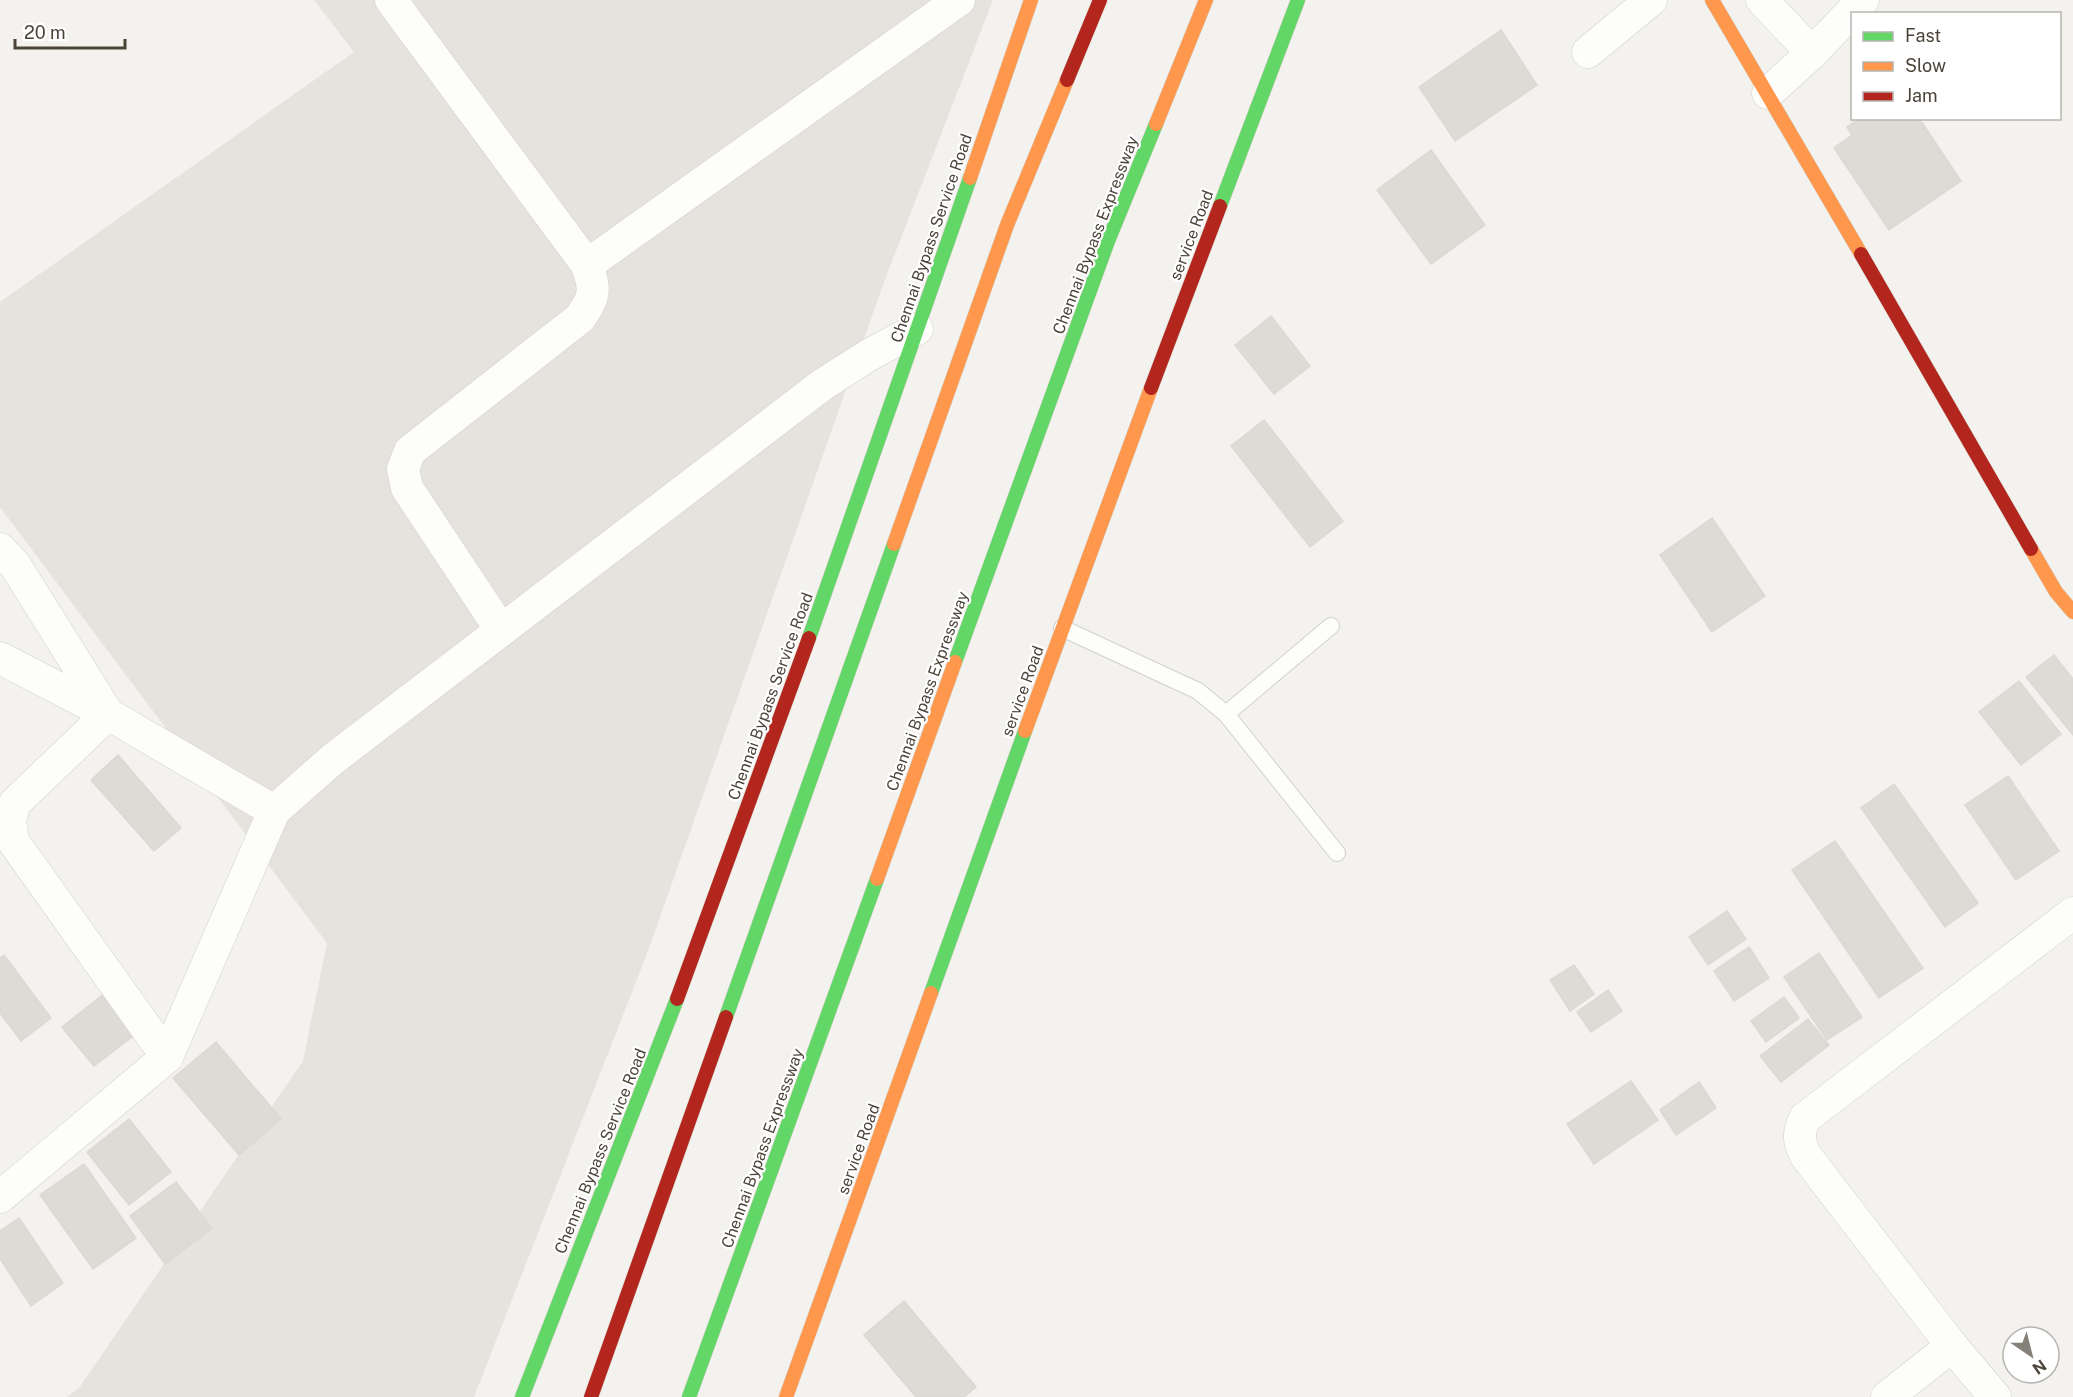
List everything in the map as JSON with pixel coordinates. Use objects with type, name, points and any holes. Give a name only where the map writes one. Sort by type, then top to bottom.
[{"type":"main road","name":"Chennai Bypass Service Road","points":[[522,1397],[663,1039],[833,573],[1031,0]]},
{"type":"main road","points":[[591,1397],[1007,225],[1100,0]]},
{"type":"main road","name":"Chennai Bypass Expressway","points":[[689,1397],[1108,241],[1206,0]]},
{"type":"main road","name":"service Road","points":[[786,1397],[1109,498],[1298,0]]},
{"type":"main road","points":[[1712,0],[2056,592],[2073,612]]},
{"type":"street","points":[[391,0],[587,265],[594,286],[592,301],[580,318],[410,451],[403,469],[407,489],[501,630]]},
{"type":"street","points":[[587,265],[959,0]]},
{"type":"street","points":[[1588,52],[1651,0]]},
{"type":"street","points":[[1762,0],[1812,53]]},
{"type":"street","points":[[1851,12],[1863,0]]},
{"type":"street","points":[[1768,93],[1812,53],[1851,12]]},
{"type":"street","points":[[0,1197],[167,1057],[274,811],[333,759],[822,385],[868,354],[917,328]]},
{"type":"street","points":[[0,549],[15,565],[108,714]]},
{"type":"street","points":[[0,658],[108,714],[274,811]]},
{"type":"street","points":[[108,714],[15,803],[10,820],[13,841],[167,1057]]},
{"type":"street","points":[[1995,1397],[1952,1346],[1806,1156],[1799,1143],[1799,1131],[1805,1118],[2073,913]]},
{"type":"street","points":[[1887,1397],[1952,1346]]},
{"type":"lane","points":[[1226,714],[1331,626]]},
{"type":"lane","points":[[1062,628],[1198,691],[1226,714],[1337,853]]},
{"type":"shaded area","points":[[314,0],[993,0],[884,282],[648,951],[474,1397],[67,1397],[79,1388],[303,1061],[327,943],[0,507],[0,302],[354,52]]},
{"type":"building","points":[[1501,30],[1537,85],[1455,141],[1419,87]]},
{"type":"building","points":[[1857,120],[1920,120],[1961,181],[1889,230],[1834,148],[1852,135],[1847,127]]},
{"type":"building","points":[[1431,150],[1485,225],[1431,264],[1377,190]]},
{"type":"building","points":[[1271,316],[1310,366],[1274,394],[1235,345]]},
{"type":"building","points":[[1264,420],[1343,521],[1310,547],[1231,446]]},
{"type":"building","points":[[1712,518],[1765,596],[1712,632],[1660,555]]},
{"type":"building","points":[[2054,655],[2073,679],[2073,735],[2026,677]]},
{"type":"building","points":[[2019,681],[2061,734],[2021,765],[1979,712]]},
{"type":"building","points":[[118,755],[181,828],[154,851],[91,780]]},
{"type":"building","points":[[2008,776],[2059,851],[2016,880],[1965,805]]},
{"type":"building","points":[[1894,784],[1978,903],[1945,927],[1861,808]]},
{"type":"building","points":[[1835,841],[1923,968],[1879,998],[1792,870]]},
{"type":"building","points":[[1727,911],[1746,939],[1708,965],[1689,937]]},
{"type":"building","points":[[1749,947],[1769,978],[1734,1001],[1714,971]]},
{"type":"building","points":[[1819,953],[1862,1017],[1827,1040],[1784,977]]},
{"type":"building","points":[[4,955],[51,1018],[21,1041],[0,1013],[0,958]]},
{"type":"building","points":[[1574,965],[1594,994],[1570,1011],[1550,980]]},
{"type":"building","points":[[1608,990],[1622,1011],[1591,1032],[1577,1012]]},
{"type":"building","points":[[105,993],[137,1033],[94,1066],[62,1027]]},
{"type":"building","points":[[1784,997],[1799,1018],[1766,1042],[1751,1021]]},
{"type":"building","points":[[1808,1019],[1829,1045],[1781,1082],[1760,1056]]},
{"type":"building","points":[[216,1042],[281,1119],[239,1155],[173,1078]]},
{"type":"building","points":[[1631,1081],[1658,1120],[1594,1164],[1567,1124]]},
{"type":"building","points":[[1699,1082],[1716,1108],[1676,1135],[1660,1110]]},
{"type":"building","points":[[129,1119],[171,1172],[129,1205],[87,1152]]},
{"type":"building","points":[[84,1164],[136,1238],[93,1269],[40,1195]]},
{"type":"building","points":[[176,1182],[212,1228],[165,1264],[130,1216]]},
{"type":"building","points":[[19,1218],[63,1283],[31,1306],[0,1259],[0,1231]]},
{"type":"building","points":[[904,1301],[976,1387],[964,1397],[916,1397],[864,1335]]},
{"type":"traffic: fast","points":[[1220,206],[1298,0]]},
{"type":"traffic: fast","points":[[955,662],[1108,241],[1156,124]]},
{"type":"traffic: fast","points":[[809,638],[970,178]]},
{"type":"traffic: fast","points":[[726,1017],[894,544]]},
{"type":"traffic: fast","points":[[931,993],[1025,731]]},
{"type":"traffic: fast","points":[[689,1397],[877,879]]},
{"type":"traffic: fast","points":[[522,1397],[677,999]]},
{"type":"traffic: slow","points":[[970,178],[1031,0]]},
{"type":"traffic: slow","points":[[1156,124],[1206,0]]},
{"type":"traffic: slow","points":[[1712,0],[1861,254]]},
{"type":"traffic: slow","points":[[894,544],[1007,225],[1067,80]]},
{"type":"traffic: slow","points":[[1025,731],[1151,388]]},
{"type":"traffic: slow","points":[[2031,549],[2056,592],[2073,612]]},
{"type":"traffic: slow","points":[[877,879],[955,662]]},
{"type":"traffic: slow","points":[[786,1397],[931,993]]},
{"type":"traffic: jam","points":[[1067,80],[1100,0]]},
{"type":"traffic: jam","points":[[1151,388],[1220,206]]},
{"type":"traffic: jam","points":[[1861,254],[2031,549]]},
{"type":"traffic: jam","points":[[677,999],[809,638]]},
{"type":"traffic: jam","points":[[591,1397],[726,1017]]}]
